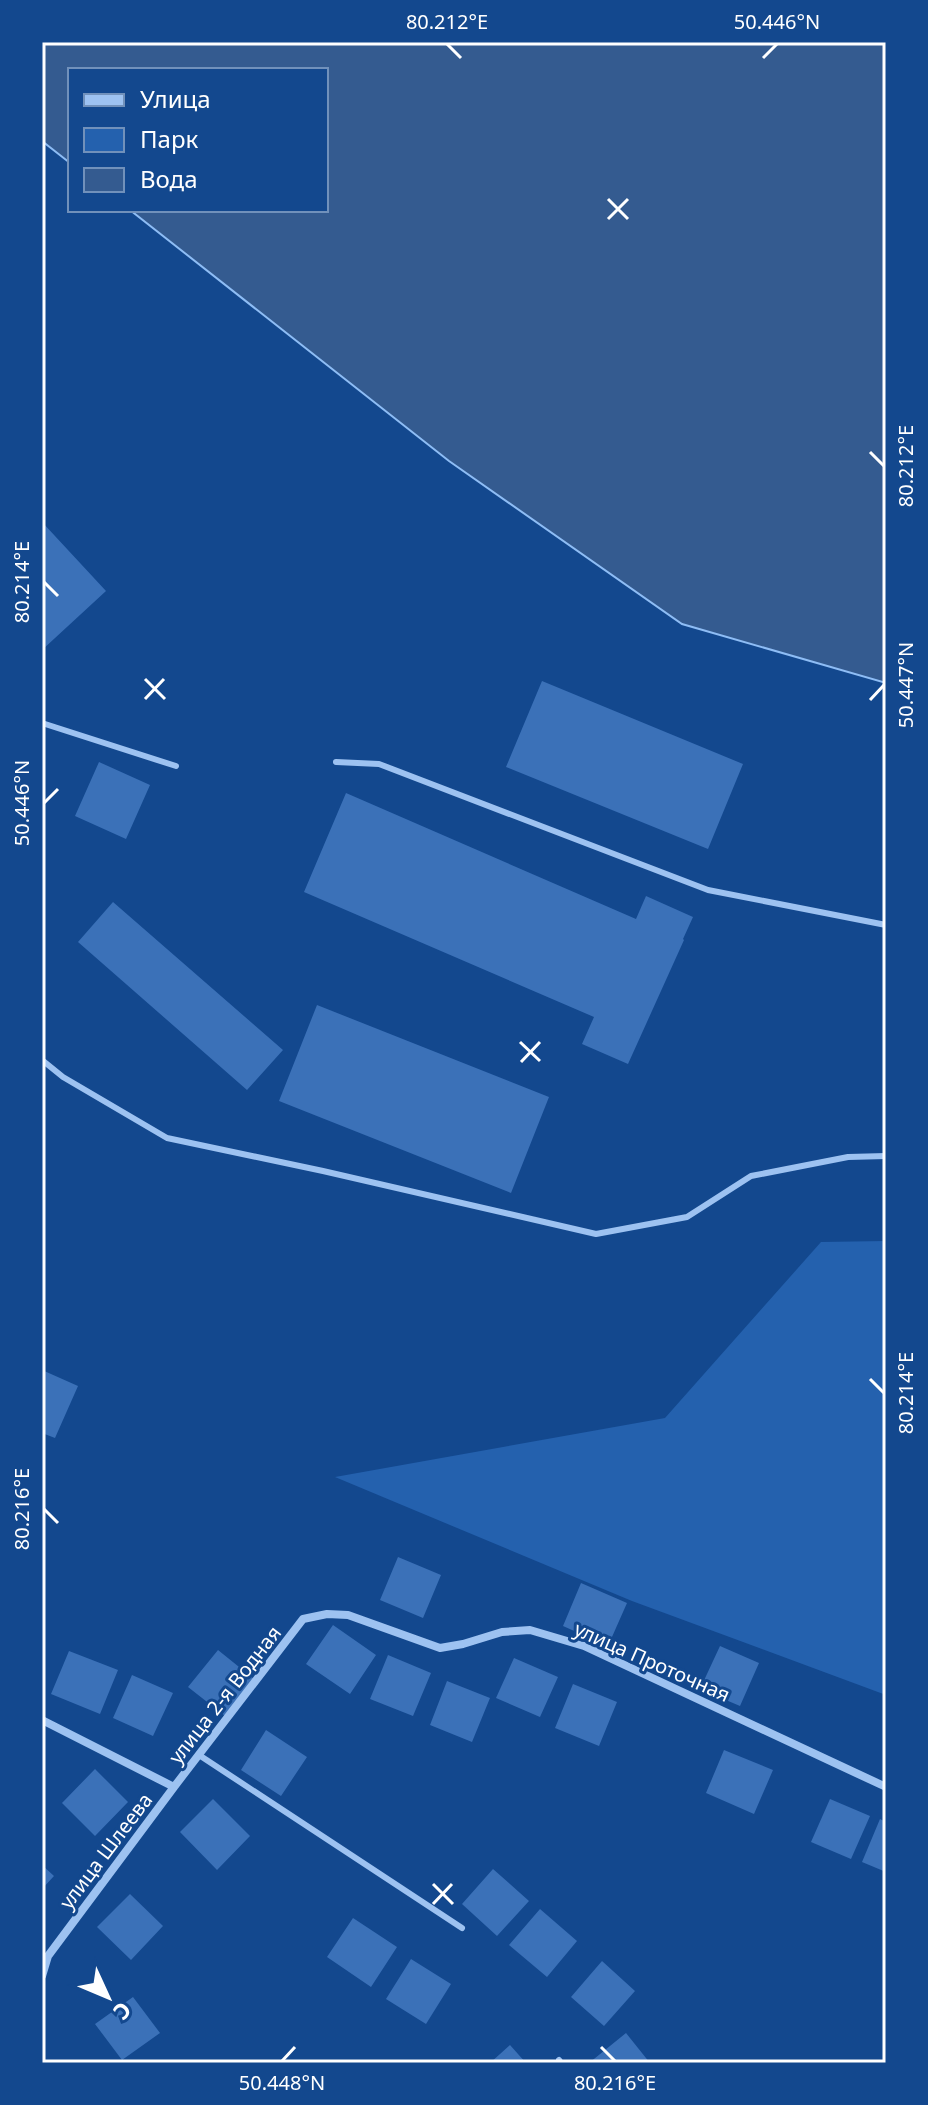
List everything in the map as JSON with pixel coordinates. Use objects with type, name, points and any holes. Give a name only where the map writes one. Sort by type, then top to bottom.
[{"type":"street","name":"улица Проточная","points":[[303,1619],[327,1614],[348,1615],[440,1648],[502,1632],[530,1630],[584,1646],[886,1787]]},
{"type":"street","name":"улица 2-я Водная","points":[[42,1720],[174,1787],[303,1619]]},
{"type":"street","name":"улица Шлеева","points":[[42,1976],[48,1956],[174,1787]]},
{"type":"lane","points":[[42,723],[176,766]]},
{"type":"lane","points":[[336,762],[379,764],[708,890],[886,925]]},
{"type":"lane","points":[[42,1060],[63,1077],[167,1138],[596,1234],[687,1217],[751,1176],[848,1157],[886,1156]]},
{"type":"lane","points":[[199,1755],[462,1928]]},
{"type":"green space","points":[[886,1241],[886,1695],[632,1601],[335,1477],[665,1418],[821,1242]]},
{"type":"water","points":[[42,42],[886,42],[886,683],[682,624],[449,461],[133,212],[328,212],[328,68],[68,68],[68,161],[42,141]]},
{"type":"building","points":[[42,522],[106,591],[42,650]]},
{"type":"building","points":[[542,681],[743,764],[708,849],[506,767]]},
{"type":"building","points":[[99,762],[150,785],[126,839],[75,816]]},
{"type":"building","points":[[346,793],[636,919],[646,896],[693,917],[628,1064],[582,1044],[594,1017],[304,892]]},
{"type":"building","points":[[113,902],[283,1050],[247,1090],[78,942]]},
{"type":"building","points":[[317,1005],[549,1097],[511,1193],[279,1101]]},
{"type":"building","points":[[42,1370],[78,1386],[55,1438],[42,1433]]},
{"type":"building","points":[[398,1557],[441,1575],[423,1618],[380,1600]]},
{"type":"building","points":[[581,1583],[627,1603],[608,1646],[563,1626]]},
{"type":"building","points":[[333,1625],[376,1655],[350,1694],[306,1664]]},
{"type":"building","points":[[720,1646],[759,1663],[740,1706],[700,1689]]},
{"type":"building","points":[[218,1650],[254,1679],[225,1716],[188,1687]]},
{"type":"building","points":[[69,1651],[118,1670],[100,1714],[51,1694]]},
{"type":"building","points":[[388,1655],[431,1673],[413,1716],[370,1699]]},
{"type":"building","points":[[514,1658],[558,1677],[540,1717],[496,1698]]},
{"type":"building","points":[[132,1675],[173,1693],[153,1736],[113,1718]]},
{"type":"building","points":[[447,1681],[490,1698],[472,1742],[430,1725]]},
{"type":"building","points":[[573,1684],[617,1702],[599,1746],[555,1728]]},
{"type":"building","points":[[266,1730],[307,1757],[281,1796],[241,1770]]},
{"type":"building","points":[[724,1750],[773,1770],[754,1814],[706,1793]]},
{"type":"building","points":[[95,1769],[128,1802],[95,1836],[62,1803]]},
{"type":"building","points":[[213,1799],[250,1836],[217,1870],[180,1832]]},
{"type":"building","points":[[830,1799],[870,1816],[851,1859],[811,1842]]},
{"type":"building","points":[[880,1819],[886,1822],[886,1872],[862,1862]]},
{"type":"building","points":[[42,1865],[54,1876],[42,1889]]},
{"type":"building","points":[[493,1869],[529,1901],[497,1936],[462,1904]]},
{"type":"building","points":[[130,1894],[163,1926],[131,1960],[97,1927]]},
{"type":"building","points":[[540,1909],[577,1941],[547,1977],[509,1945]]},
{"type":"building","points":[[353,1918],[397,1947],[371,1987],[327,1957]]},
{"type":"building","points":[[411,1959],[451,1984],[426,2024],[386,1999]]},
{"type":"building","points":[[602,1961],[635,1991],[604,2026],[571,1997]]},
{"type":"building","points":[[133,1997],[160,2033],[122,2060],[95,2024]]},
{"type":"building","points":[[626,2033],[650,2063],[589,2063]]},
{"type":"building","points":[[510,2045],[526,2063],[490,2063]]}]
